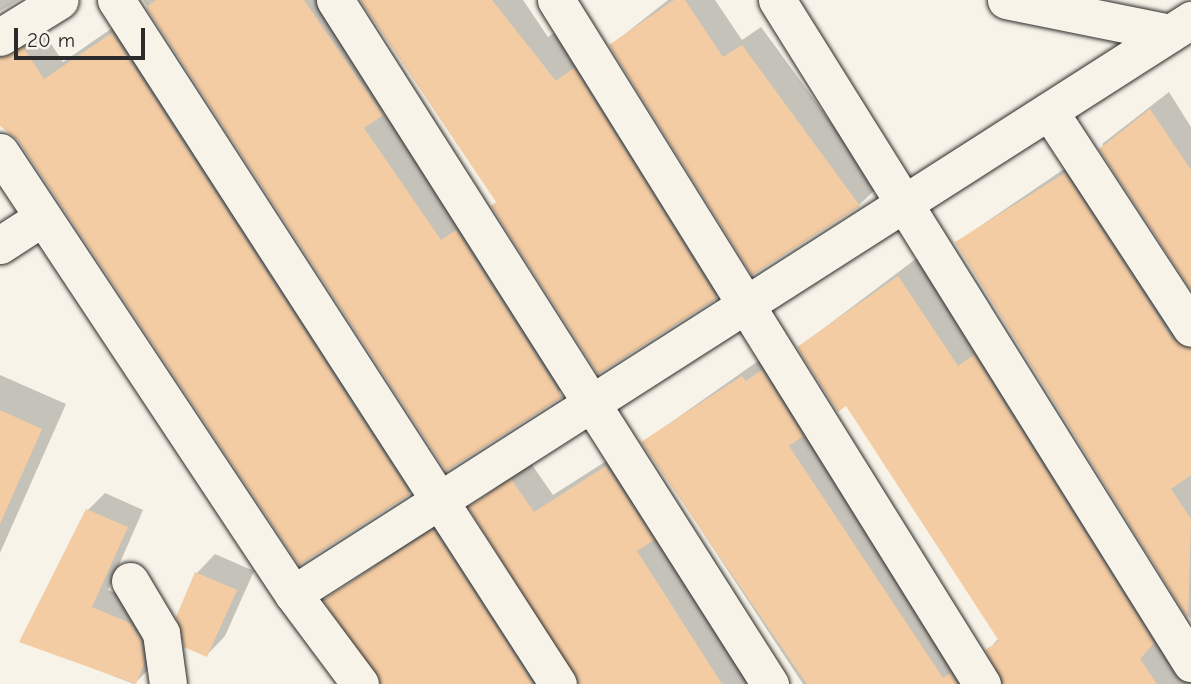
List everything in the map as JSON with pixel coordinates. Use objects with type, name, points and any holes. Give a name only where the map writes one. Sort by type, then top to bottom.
[{"type":"street","points":[[0,37],[60,0]]},
{"type":"street","points":[[116,0],[558,684]]},
{"type":"street","points":[[335,0],[770,684]]},
{"type":"street","points":[[777,0],[900,206],[1191,663]]},
{"type":"street","points":[[1006,0],[1180,26]]},
{"type":"street","points":[[569,5],[744,306],[982,684]]},
{"type":"street","points":[[293,594],[1180,26]]},
{"type":"street","points":[[1049,111],[1191,328]]},
{"type":"street","points":[[0,152],[293,594],[360,684]]},
{"type":"street","points":[[0,244],[43,217]]},
{"type":"street","points":[[130,581],[162,633],[168,684]]},
{"type":"building","points":[[156,0],[304,0],[383,115],[364,128],[441,240],[456,230],[562,397],[446,471],[146,7]]},
{"type":"building","points":[[360,0],[492,0],[556,81],[574,68],[717,298],[598,374],[491,206],[496,202]]},
{"type":"building","points":[[674,0],[685,0],[723,57],[742,45],[860,206],[752,275],[609,45]]},
{"type":"building","points":[[112,33],[410,494],[299,565],[18,140],[0,126],[0,58],[23,47],[44,79]]},
{"type":"building","points":[[1150,109],[1191,170],[1191,290],[1099,149]]},
{"type":"building","points":[[1065,173],[1173,340],[1191,349],[1191,475],[1171,489],[1191,519],[1188,619],[955,242]]},
{"type":"building","points":[[898,276],[958,366],[974,355],[1154,643],[1140,659],[1157,684],[1003,684],[985,650],[999,641],[846,406],[838,412],[797,347]]},
{"type":"building","points":[[762,370],[803,436],[789,446],[943,678],[951,673],[957,684],[807,684],[641,442],[742,376],[746,381]]},
{"type":"building","points":[[0,410],[42,429],[0,524]]},
{"type":"building","points":[[606,466],[654,540],[637,551],[722,684],[579,684],[468,507],[511,479],[534,512]]},
{"type":"building","points":[[86,509],[128,527],[92,607],[130,623],[141,640],[144,664],[136,684],[19,642]]},
{"type":"building","points":[[433,529],[533,684],[381,684],[323,600]]},
{"type":"building","points":[[195,572],[237,590],[207,657],[184,647],[176,617]]}]
